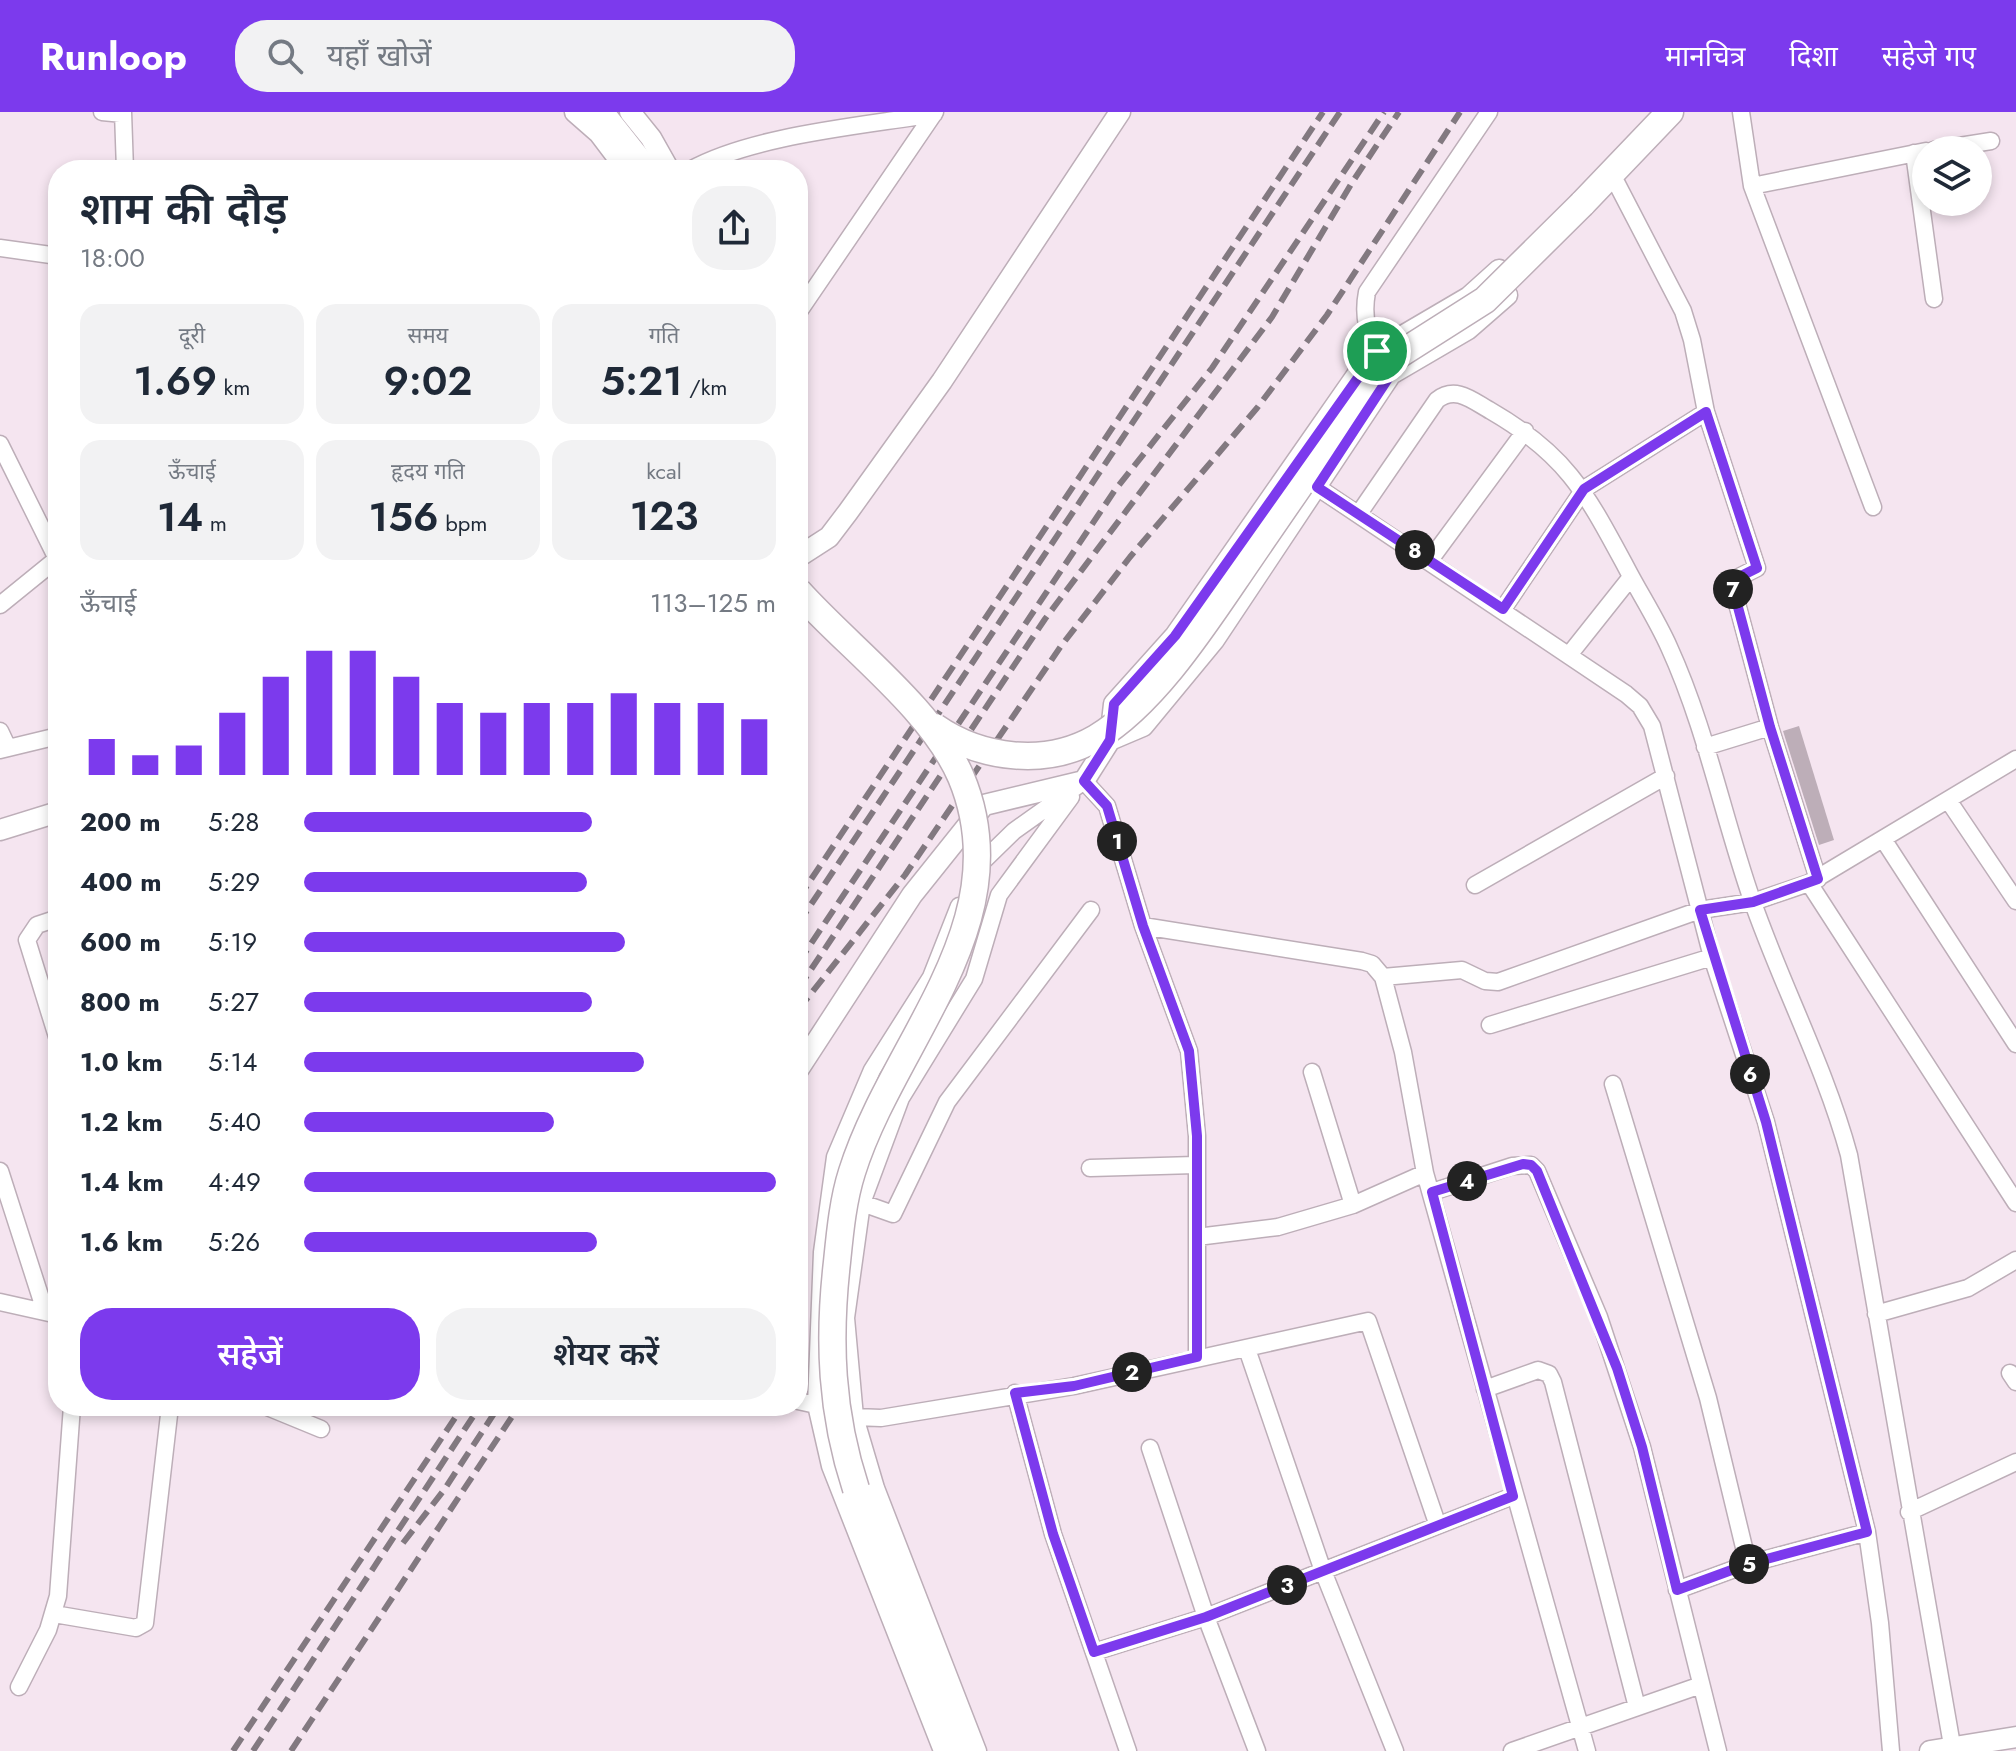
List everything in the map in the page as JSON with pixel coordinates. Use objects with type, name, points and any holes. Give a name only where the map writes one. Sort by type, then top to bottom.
[{"type":"highway","points":[[600,112],[638,160]]},
{"type":"highway","points":[[919,715],[965,744],[1006,755],[1045,755],[1098,737],[1133,708],[1190,646],[1374,377],[1389,361],[1485,300],[1670,112]]},
{"type":"highway","points":[[808,601],[919,715],[950,755],[968,796],[977,840],[977,885],[959,952],[874,1112],[851,1174],[830,1323],[832,1385],[844,1452],[959,1751]]},
{"type":"street","points":[[102,112],[123,113],[125,160]]},
{"type":"street","points":[[575,112],[599,133],[619,160]]},
{"type":"street","points":[[630,112],[663,160]]},
{"type":"street","points":[[808,551],[829,537],[942,381],[1120,112]]},
{"type":"street","points":[[1391,374],[1366,329],[1364,308],[1367,292],[1489,112]]},
{"type":"street","points":[[978,1751],[876,1488],[855,1417],[846,1318],[862,1203],[901,1098],[974,979],[999,895],[1084,781],[1110,740],[1114,704],[1193,613],[1377,351],[1469,297],[1657,112]]},
{"type":"street","points":[[1110,740],[1143,726],[1182,681],[1317,487],[1391,374],[1487,315],[1684,112]]},
{"type":"street","points":[[1741,112],[1752,186],[1873,507]]},
{"type":"street","points":[[708,160],[753,148],[934,113]]},
{"type":"street","points":[[808,298],[934,113]]},
{"type":"street","points":[[1752,186],[1912,154]]},
{"type":"street","points":[[1617,184],[1683,311],[1706,412],[1757,568],[1731,581],[1814,881],[2010,1179],[2016,1203]]},
{"type":"street","points":[[1926,216],[1934,299]]},
{"type":"street","points":[[0,248],[48,255]]},
{"type":"street","points":[[1360,512],[1445,394],[1460,393],[1525,431],[1553,453],[1584,489],[1669,647],[1705,747],[1753,902],[1835,1106],[1849,1155],[1952,1749]]},
{"type":"street","points":[[1503,609],[1584,489],[1706,412]]},
{"type":"street","points":[[1430,560],[1525,431]]},
{"type":"street","points":[[0,444],[4,463],[48,541]]},
{"type":"street","points":[[1317,487],[1360,512],[1569,655],[1640,706],[1652,726],[1712,957],[1766,1122],[1867,1532],[1880,1623],[1891,1751]]},
{"type":"street","points":[[0,605],[48,567]]},
{"type":"street","points":[[1569,655],[1631,577]]},
{"type":"street","points":[[1705,747],[1770,727]]},
{"type":"street","points":[[0,731],[4,749],[48,738]]},
{"type":"street","points":[[1383,977],[1462,970],[1485,981],[1498,982],[1700,910],[1753,902],[1814,881],[2016,759]]},
{"type":"street","points":[[1475,885],[1666,776]]},
{"type":"street","points":[[1084,781],[1107,806],[1143,926],[1189,1051],[1196,1108],[1197,1357]]},
{"type":"street","points":[[808,1055],[912,895],[984,805],[1084,781]]},
{"type":"street","points":[[942,1751],[830,1466],[816,1405],[822,1252],[835,1157],[865,1085],[931,977],[970,873],[1014,831],[1084,781]]},
{"type":"street","points":[[1948,800],[2016,901]]},
{"type":"street","points":[[0,830],[48,815]]},
{"type":"street","points":[[1883,839],[2016,1044]]},
{"type":"street","points":[[862,1203],[893,1214],[947,1102],[1091,910]]},
{"type":"street","points":[[48,921],[37,925],[27,940],[48,1008]]},
{"type":"street","points":[[1143,926],[1362,961],[1372,964],[1383,977],[1403,1052],[1425,1173],[1513,1496],[1587,1751]]},
{"type":"street","points":[[1490,1025],[1712,957]]},
{"type":"street","points":[[1312,1072],[1353,1205]]},
{"type":"street","points":[[1613,1084],[1708,1398],[1748,1564]]},
{"type":"street","points":[[1090,1168],[1195,1165]]},
{"type":"street","points":[[1432,1192],[1512,1166],[1531,1165],[1537,1171],[1617,1368],[1642,1447],[1718,1751]]},
{"type":"street","points":[[0,1171],[48,1302]]},
{"type":"street","points":[[1197,1237],[1278,1227],[1353,1205],[1425,1173]]},
{"type":"street","points":[[1876,1314],[1968,1288],[2016,1260]]},
{"type":"street","points":[[0,1302],[48,1312]]},
{"type":"street","points":[[855,1417],[890,1417],[1015,1393],[1074,1386],[1368,1321],[1437,1523]]},
{"type":"street","points":[[1247,1349],[1323,1571],[1395,1751]]},
{"type":"street","points":[[1485,1389],[1538,1370],[1549,1374],[1553,1382],[1637,1707]]},
{"type":"street","points":[[1015,1393],[1053,1534],[1128,1751]]},
{"type":"street","points":[[808,1403],[816,1405]]},
{"type":"street","points":[[19,1687],[54,1614],[71,1416]]},
{"type":"street","points":[[54,1614],[136,1628],[145,1623],[169,1416]]},
{"type":"street","points":[[289,1416],[321,1429]]},
{"type":"street","points":[[1150,1448],[1206,1617],[1257,1751]]},
{"type":"street","points":[[1909,1512],[2016,1462]]},
{"type":"street","points":[[1094,1652],[1206,1617],[1437,1523],[1513,1496]]},
{"type":"street","points":[[1677,1590],[1748,1564],[1867,1532]]},
{"type":"street","points":[[1512,1751],[1701,1685]]},
{"type":"street","points":[[1930,1751],[2016,1737]]},
{"type":"building","points":[[1799,726],[1834,840],[1819,845],[1783,731]]},
{"type":"railway","points":[[808,884],[1323,112]]},
{"type":"railway","points":[[808,909],[1340,112]]},
{"type":"railway","points":[[808,948],[1115,490],[1212,368],[1384,112]]},
{"type":"railway","points":[[808,974],[1045,619],[1272,317],[1353,181],[1399,112]]},
{"type":"railway","points":[[808,997],[905,875],[1061,646],[1130,557],[1257,408],[1327,315],[1460,112]]},
{"type":"railway","points":[[233,1751],[456,1416]]},
{"type":"railway","points":[[253,1751],[473,1416]]},
{"type":"railway","points":[[403,1543],[444,1490],[492,1416]]},
{"type":"railway","points":[[291,1751],[512,1416]]},
{"type":"route","points":[[1377,351],[1391,374],[1317,487],[1360,512],[1503,609],[1584,489],[1706,412],[1757,568],[1731,581],[1770,727],[1818,879],[1753,902],[1700,910],[1712,957],[1766,1122],[1867,1532],[1748,1564],[1677,1590],[1642,1447],[1599,1317],[1537,1171],[1531,1165],[1523,1164],[1432,1192],[1513,1496],[1437,1523],[1206,1617],[1094,1652],[1053,1534],[1015,1393],[1074,1386],[1197,1357],[1197,1136],[1193,1079],[1182,1025],[1143,926],[1107,806],[1084,781],[1110,740],[1114,704],[1175,636],[1219,577],[1359,372],[1377,351]]}]
